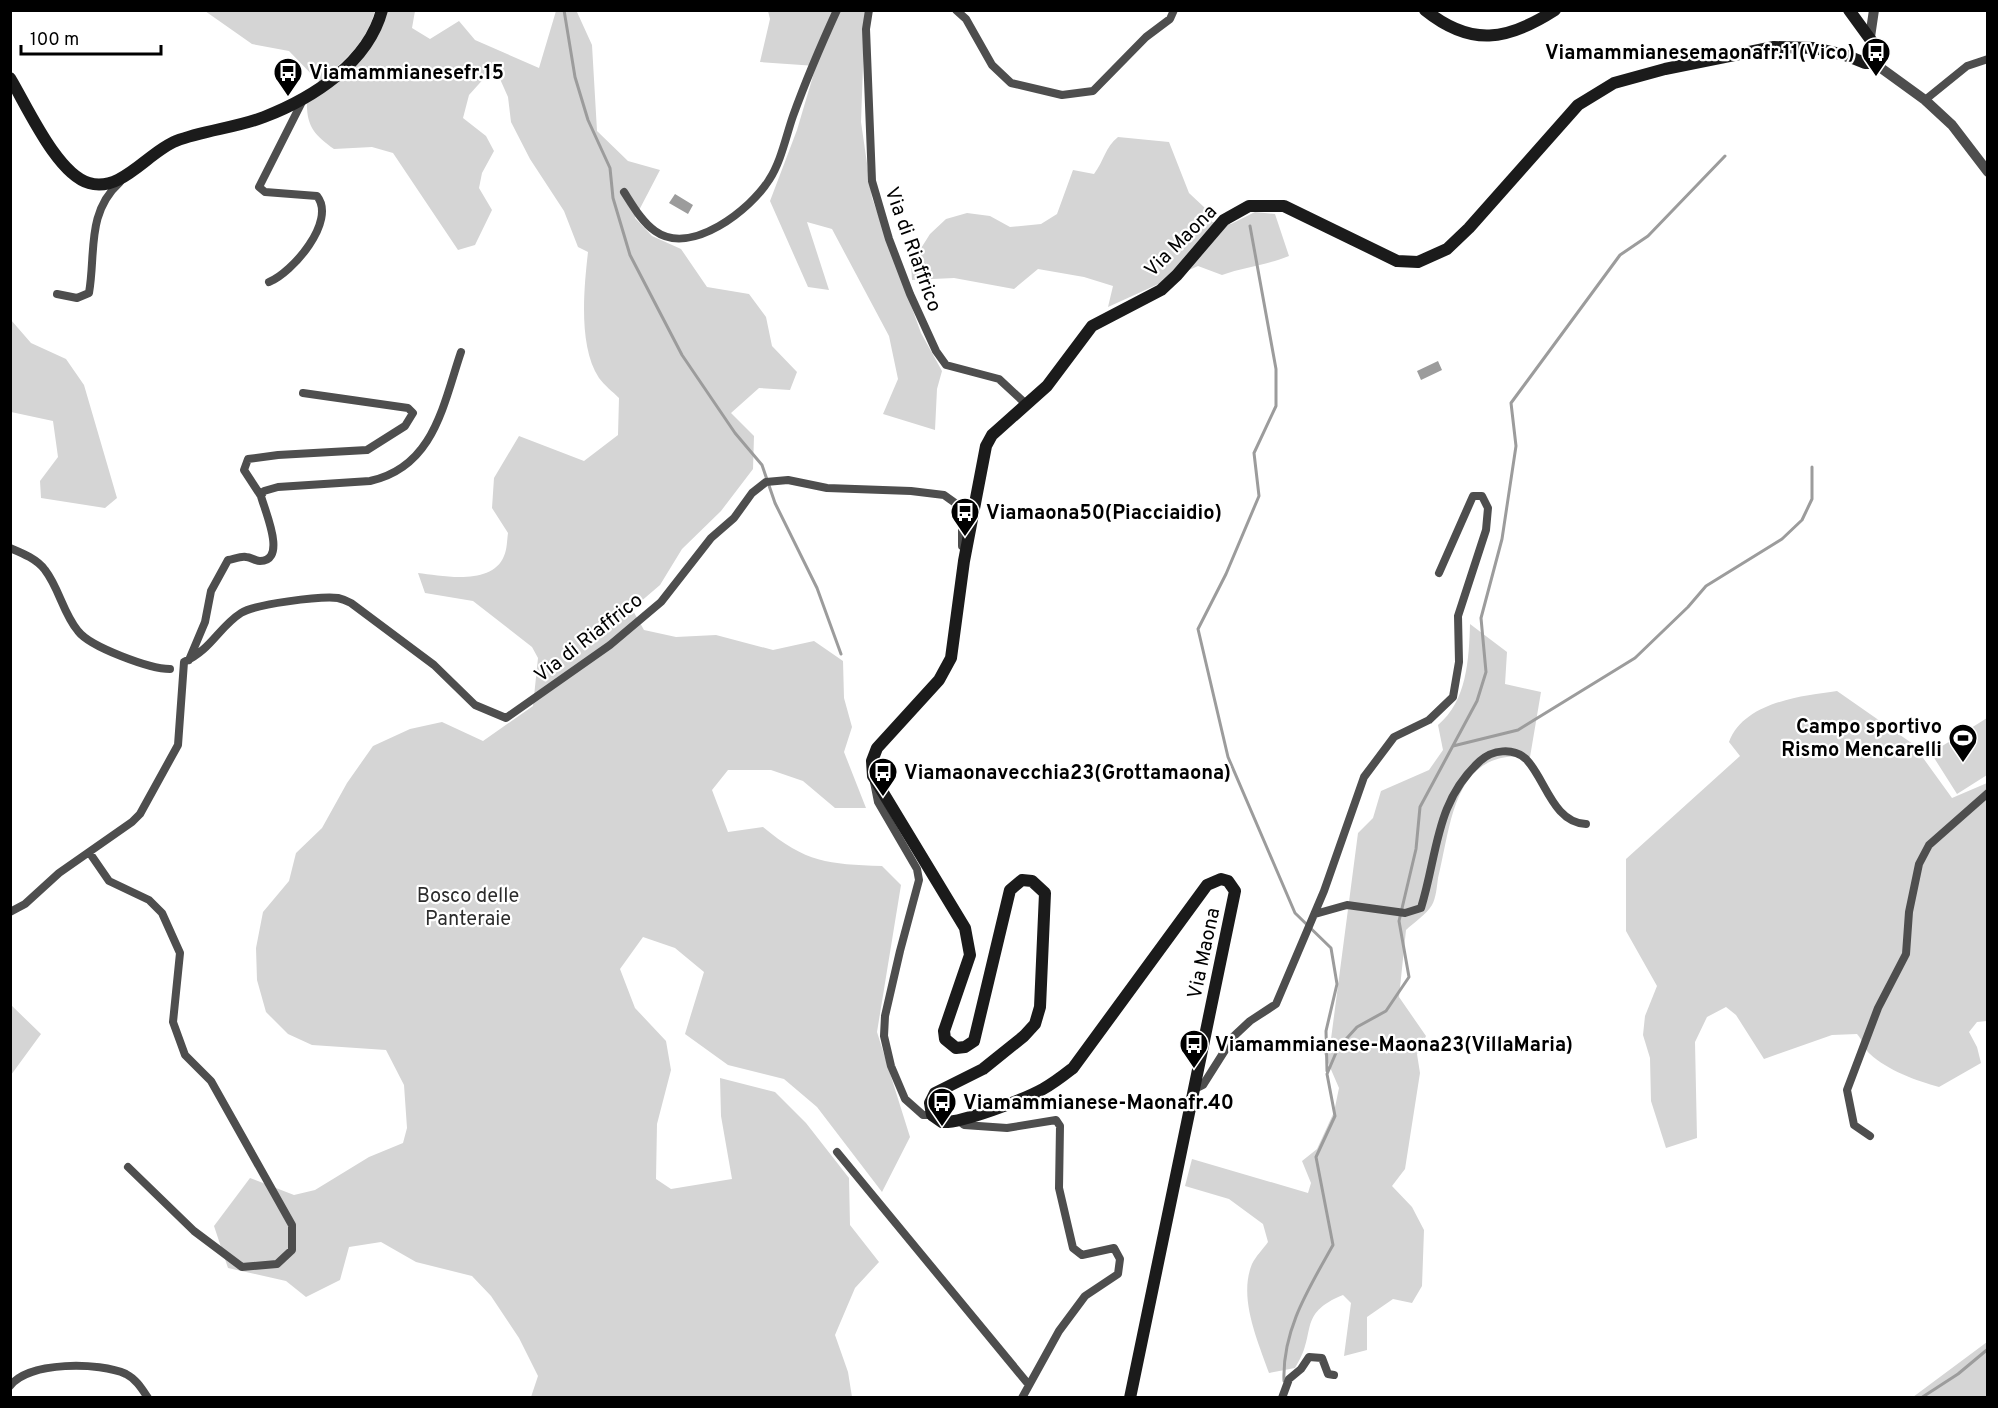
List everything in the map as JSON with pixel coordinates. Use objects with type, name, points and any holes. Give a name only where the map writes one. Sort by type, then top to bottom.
[{"type":"main road","points":[[10,78],[67,168],[88,183],[106,184],[128,175],[148,156],[176,141],[264,117],[304,98],[357,59],[379,22],[382,10]]},
{"type":"main road","points":[[1425,10],[1459,32],[1489,36],[1521,29],[1555,10]]},
{"type":"main road","points":[[1849,10],[1870,37],[1875,49],[1874,63]]},
{"type":"main road","name":"Via Maona","points":[[873,776],[872,761],[877,748],[939,680],[951,658],[964,561],[986,446],[992,435],[1047,386],[1092,326],[1161,290],[1178,275],[1224,220],[1249,206],[1284,206],[1322,222],[1397,261],[1418,262],[1447,249],[1469,228],[1578,105],[1614,83],[1665,69],[1774,46],[1822,50],[1864,63],[1874,63]]},
{"type":"main road","points":[[873,776],[965,928],[970,955],[944,1031],[945,1039],[951,1046],[966,1047],[974,1041],[1010,890],[1022,880],[1032,881],[1045,893],[1040,1007],[1035,1024],[983,1070],[935,1094],[930,1103],[932,1115]]},
{"type":"main road","name":"Via Maona","points":[[932,1115],[942,1122],[959,1121],[1041,1090],[1073,1068],[1207,885],[1221,879],[1232,886],[1234,898],[1130,1398]]},
{"type":"street","points":[[624,192],[643,220],[657,233],[673,238],[693,236],[712,230],[750,206],[771,178],[815,59],[837,10]]},
{"type":"street","name":"Via di Riaffrico","points":[[869,10],[866,29],[872,181],[889,239],[910,294],[936,351],[946,365],[999,379],[1027,405]]},
{"type":"street","points":[[956,10],[966,19],[992,65],[1011,83],[1062,95],[1093,91],[1146,37],[1170,19],[1174,10]]},
{"type":"street","points":[[1870,37],[1874,10]]},
{"type":"street","points":[[1925,100],[1967,66],[1988,59]]},
{"type":"street","points":[[1874,63],[1925,100],[1952,125],[1988,172]]},
{"type":"street","points":[[269,282],[293,266],[315,235],[321,216],[322,207],[317,196],[265,192],[259,187],[304,98]]},
{"type":"street","points":[[57,294],[77,298],[89,293],[94,227],[107,197],[128,175]]},
{"type":"street","points":[[261,496],[264,491],[278,486],[384,477],[408,463],[430,439],[461,352]]},
{"type":"street","points":[[10,912],[132,822],[140,814],[174,754],[181,731],[187,661],[205,622],[211,591],[228,560],[244,556],[260,561],[269,558],[274,551],[274,537],[261,496],[244,470],[248,459],[367,450],[405,426],[413,413],[408,408],[303,393]]},
{"type":"street","name":"Via di Riaffrico","points":[[187,661],[216,640],[239,614],[254,607],[339,598],[351,603],[410,646],[475,705],[506,718],[610,645],[661,602],[711,538],[734,518],[752,493],[766,482],[788,480],[827,488],[911,491],[944,495],[958,505],[962,514],[964,561]]},
{"type":"street","points":[[1195,1089],[1203,1085],[1234,1036],[1250,1021],[1276,1004],[1315,914],[1364,777],[1394,737],[1429,720],[1453,697],[1459,662],[1458,616],[1486,531],[1488,508],[1482,496],[1473,496],[1439,573]]},
{"type":"street","points":[[10,548],[45,569],[79,633],[131,660],[157,669],[170,669]]},
{"type":"street","points":[[160,675],[187,661]]},
{"type":"street","points":[[1315,914],[1347,905],[1405,913],[1421,908],[1432,873],[1444,811],[1461,780],[1482,759],[1501,750],[1513,751],[1526,759],[1558,808],[1579,824],[1586,825]]},
{"type":"street","name":"Via Maona","points":[[873,776],[878,802],[917,869],[920,880],[885,1016],[884,1036],[891,1066],[905,1099],[923,1115],[932,1115]]},
{"type":"street","points":[[1870,1136],[1854,1125],[1847,1090],[1878,1008],[1906,954],[1909,912],[1919,864],[1929,845],[1988,793]]},
{"type":"street","points":[[89,852],[109,881],[149,900],[162,913],[180,953],[173,1022],[185,1055],[212,1081],[292,1225],[292,1250],[278,1264],[242,1267],[194,1230],[128,1167]]},
{"type":"street","points":[[959,1121],[964,1125],[1007,1128],[1056,1120],[1060,1126],[1059,1188],[1073,1248],[1079,1255],[1111,1247],[1119,1254],[1118,1274],[1085,1296],[1059,1330],[1022,1398]]},
{"type":"street","points":[[837,1152],[1029,1385]]},
{"type":"street","points":[[1282,1398],[1289,1379],[1310,1357],[1322,1359],[1328,1374],[1334,1375]]},
{"type":"street","points":[[10,1386],[19,1376],[26,1373],[45,1369],[83,1367],[128,1375],[148,1398]]},
{"type":"green space","points":[[205,11],[375,11],[366,33],[353,51],[319,82],[289,51],[252,44]]},
{"type":"green space","name":"Bosco delle Panteraie","points":[[385,11],[415,11],[412,28],[430,39],[459,21],[475,40],[539,68],[556,11],[577,12],[592,45],[597,131],[628,161],[660,170],[635,218],[652,236],[681,249],[707,287],[749,294],[766,317],[772,346],[797,372],[790,390],[759,388],[731,413],[754,436],[753,469],[721,511],[682,549],[660,585],[632,609],[644,630],[676,637],[716,635],[773,650],[814,641],[843,661],[844,698],[852,727],[844,752],[866,808],[835,808],[803,781],[771,770],[728,770],[712,790],[728,832],[763,827],[805,855],[832,862],[882,866],[901,885],[877,1032],[910,1137],[882,1192],[817,1107],[784,1079],[728,1065],[685,1034],[704,972],[675,948],[643,937],[620,969],[635,1008],[666,1041],[671,1070],[657,1124],[656,1179],[671,1189],[732,1179],[721,1116],[720,1078],[775,1092],[806,1123],[849,1178],[850,1225],[879,1262],[855,1288],[835,1335],[848,1372],[852,1397],[531,1397],[538,1376],[519,1338],[491,1296],[472,1276],[416,1262],[381,1242],[349,1247],[340,1280],[306,1297],[286,1281],[228,1268],[214,1226],[250,1178],[294,1195],[315,1190],[369,1157],[403,1143],[407,1128],[404,1085],[386,1050],[312,1045],[288,1034],[266,1012],[257,980],[256,948],[263,912],[289,881],[296,853],[322,828],[347,783],[373,746],[410,729],[442,722],[483,741],[533,706],[538,658],[532,647],[473,601],[425,593],[418,573],[466,577],[489,572],[498,565],[505,554],[508,533],[492,508],[494,478],[519,436],[584,461],[618,435],[619,398],[599,378],[592,365],[585,334],[585,282],[588,252],[578,247],[564,211],[530,159],[511,122],[508,97],[500,79],[487,75],[469,95],[463,118],[486,136],[494,151],[482,173],[479,188],[492,210],[475,245],[458,250],[393,153],[372,147],[334,149],[317,134],[310,124],[307,100],[356,63],[373,39]]},
{"type":"green space","points":[[768,11],[865,11],[861,122],[872,198],[921,333],[942,371],[937,389],[935,430],[883,414],[898,379],[889,336],[832,229],[807,222],[829,290],[808,287],[770,201],[797,130],[816,66],[760,62],[770,19]]},
{"type":"green space","points":[[1118,137],[1169,142],[1189,193],[1205,208],[1212,222],[1231,224],[1255,212],[1275,214],[1289,256],[1222,275],[1198,266],[1108,307],[1113,286],[1084,277],[1038,269],[1014,289],[954,278],[912,280],[911,264],[930,234],[946,219],[967,213],[990,216],[1010,227],[1041,224],[1057,214],[1073,170],[1094,174],[1110,145]]},
{"type":"green space","points":[[11,320],[31,343],[66,359],[84,385],[117,498],[105,508],[41,498],[40,481],[58,457],[53,421],[11,412]]},
{"type":"green space","points":[[1470,624],[1507,652],[1505,684],[1541,692],[1530,757],[1505,757],[1485,764],[1471,777],[1460,793],[1453,813],[1433,902],[1427,912],[1406,930],[1399,997],[1426,1036],[1417,1054],[1420,1073],[1405,1169],[1392,1186],[1412,1207],[1424,1230],[1422,1286],[1412,1303],[1393,1299],[1367,1317],[1367,1350],[1344,1356],[1351,1303],[1343,1295],[1328,1302],[1313,1317],[1302,1356],[1295,1368],[1269,1373],[1251,1319],[1247,1291],[1252,1264],[1268,1242],[1263,1224],[1229,1199],[1185,1186],[1192,1159],[1308,1193],[1311,1183],[1302,1161],[1317,1149],[1334,1112],[1339,1088],[1323,1051],[1331,1039],[1358,833],[1373,818],[1381,791],[1429,770],[1443,750],[1438,725],[1448,715],[1461,692],[1469,651]]},
{"type":"green space","points":[[1837,691],[1913,744],[1952,798],[1987,783],[1987,1021],[1977,1022],[1969,1032],[1977,1047],[1981,1063],[1939,1087],[1912,1078],[1877,1060],[1868,1052],[1857,1034],[1832,1035],[1764,1059],[1736,1015],[1726,1007],[1707,1017],[1695,1042],[1697,1138],[1666,1148],[1651,1101],[1650,1058],[1643,1035],[1645,1016],[1657,986],[1626,931],[1626,859],[1740,756],[1729,742],[1736,729],[1747,718],[1775,703]]},
{"type":"green space","name":"Campo sportivo Rismo Mencarelli","points":[[1987,718],[1987,775],[1957,794],[1931,753]]},
{"type":"green space","points":[[10,1004],[41,1034],[11,1075],[10,1075]]},
{"type":"green space","points":[[1987,1342],[1987,1397],[1913,1397]]},
{"type":"shaded area","points":[[675,194],[693,205],[688,214],[669,203]]},
{"type":"shaded area","points":[[1438,361],[1442,370],[1421,380],[1417,371]]},
{"type":"waterway","points":[[564,10],[575,77],[588,120],[610,168],[613,198],[630,255],[682,355],[735,433],[762,465],[775,503],[817,588],[841,654]]},
{"type":"waterway","points":[[1284,1381],[1287,1344],[1292,1327],[1306,1293],[1333,1245],[1316,1157],[1335,1116],[1327,1074],[1338,1048],[1357,1027],[1386,1011],[1409,977],[1399,921],[1416,849],[1420,807],[1477,701],[1486,672],[1481,618],[1502,539],[1516,446],[1511,403],[1620,255],[1648,236],[1725,156]]},
{"type":"waterway","points":[[1250,226],[1276,369],[1276,406],[1254,453],[1259,496],[1226,574],[1198,629],[1228,757],[1295,913],[1331,948],[1337,984],[1326,1031],[1327,1071]]},
{"type":"waterway","points":[[1453,746],[1518,730],[1635,658],[1688,607],[1706,586],[1782,539],[1802,520],[1812,499],[1812,467]]},
{"type":"waterway","points":[[1921,1398],[1958,1374],[1988,1349]]},
{"type":"place","name":"Viamammianesemaonafr.11(Vico)","points":[[1876,78]]},
{"type":"place","name":"Viamammianesefr.15","points":[[288,98]]},
{"type":"place","name":"Viamaona50(Piacciaidio)","points":[[965,538]]},
{"type":"place","name":"Campo sportivo Rismo Mencarelli","points":[[1963,764]]},
{"type":"place","name":"Viamaonavecchia23(Grottamaona)","points":[[883,798]]},
{"type":"place","name":"Viamammianese-Maona23(VillaMaria)","points":[[1194,1070]]},
{"type":"place","name":"Viamammianese-Maonafr.40","points":[[942,1128]]}]
